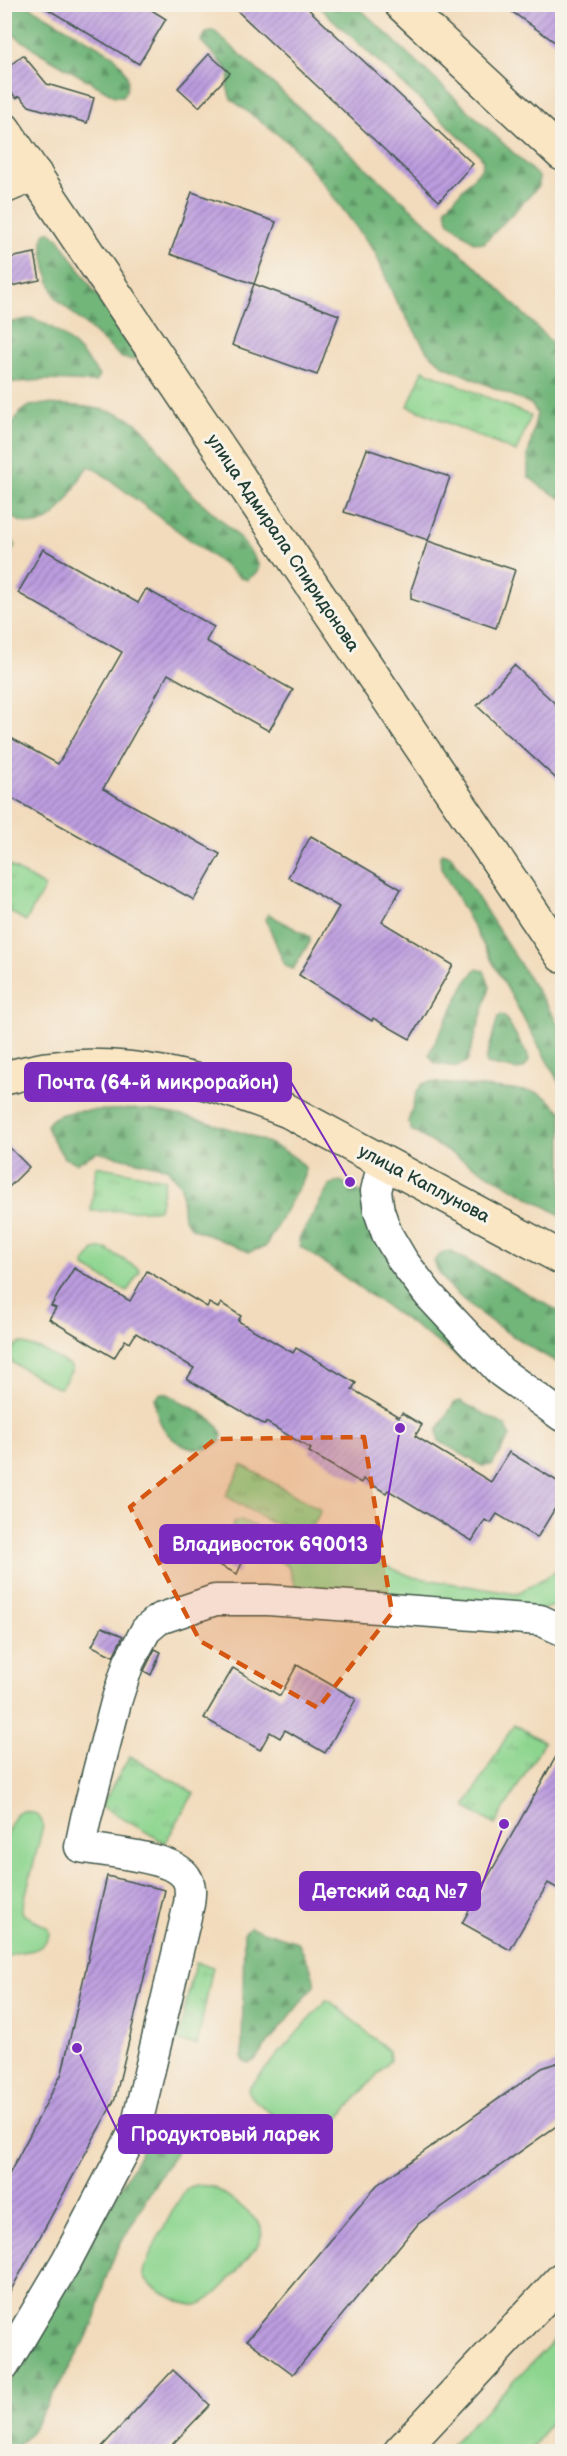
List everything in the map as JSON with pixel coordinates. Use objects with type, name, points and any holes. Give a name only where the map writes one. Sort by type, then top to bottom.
[{"type":"main road","points":[[401,4],[562,154]]},
{"type":"main road","name":"улица Адмирала Спиридонова","points":[[4,129],[562,956]]},
{"type":"main road","points":[[4,187],[35,174]]},
{"type":"main road","name":"улица Каплунова","points":[[4,1078],[45,1069],[104,1066],[146,1070],[193,1079],[247,1094],[288,1111],[562,1258]]},
{"type":"main road","points":[[400,2451],[562,2279]]},
{"type":"street","points":[[383,1162],[376,1191],[379,1211],[387,1234],[404,1261],[429,1295],[501,1372],[562,1416]]},
{"type":"street","points":[[4,2366],[67,2260],[136,2128],[189,1904],[191,1889],[187,1878],[173,1866],[149,1859],[80,1847],[116,1702],[129,1662],[146,1630],[159,1619],[175,1612],[215,1600],[268,1600],[540,1620],[562,1630]]},
{"type":"highlighted area","points":[[364,1437],[392,1613],[318,1708],[200,1641],[130,1507],[215,1439]]},
{"type":"green space","points":[[4,5],[27,5],[113,55],[124,69],[128,80],[123,96],[115,96],[42,54],[5,29]]},
{"type":"green space","points":[[317,5],[356,5],[539,177],[539,186],[484,243],[474,242],[448,221],[446,208],[482,168],[483,160],[480,155]]},
{"type":"green space","points":[[213,30],[486,276],[562,353],[562,499],[541,487],[528,476],[528,456],[537,413],[531,404],[444,366],[427,351],[395,299],[375,252],[326,187],[293,146],[231,99],[227,86],[231,73],[201,41],[207,32]]},
{"type":"green space","points":[[51,232],[59,239],[137,355],[134,360],[122,358],[57,299],[44,258],[43,241],[44,234]]},
{"type":"green space","points":[[31,318],[51,327],[78,349],[99,376],[95,382],[44,380],[5,383],[5,324]]},
{"type":"green space","points":[[423,370],[531,416],[516,452],[408,406]]},
{"type":"green space","points":[[46,404],[109,411],[137,424],[152,440],[184,486],[243,542],[259,566],[257,572],[247,580],[240,577],[94,468],[88,467],[85,470],[62,506],[54,516],[44,522],[33,524],[20,521],[5,513],[5,436],[20,412],[30,406]]},
{"type":"green space","points":[[5,535],[11,537],[15,545],[5,564]]},
{"type":"green space","points":[[442,853],[451,856],[562,1030],[562,1088],[441,868]]},
{"type":"green space","points":[[5,863],[45,887],[26,921],[5,909]]},
{"type":"green space","points":[[268,914],[310,937],[310,942],[293,969],[285,966],[266,919]]},
{"type":"green space","points":[[476,969],[484,971],[490,987],[467,1062],[455,1067],[435,1063],[429,1055],[431,1050],[467,981]]},
{"type":"green space","points":[[502,1015],[528,1055],[529,1060],[524,1068],[518,1070],[487,1064],[486,1060],[498,1017]]},
{"type":"green space","points":[[429,1082],[536,1092],[547,1098],[562,1112],[562,1216],[412,1131],[408,1122],[417,1091],[423,1084]]},
{"type":"green space","points":[[134,1109],[187,1117],[234,1130],[277,1147],[294,1157],[305,1168],[305,1176],[265,1247],[249,1252],[192,1228],[184,1219],[181,1186],[167,1168],[97,1152],[77,1163],[64,1158],[49,1133],[47,1125],[66,1113]]},
{"type":"green space","points":[[96,1166],[165,1179],[159,1210],[91,1211]]},
{"type":"green space","points":[[340,1181],[366,1195],[478,1368],[473,1367],[300,1246],[299,1239],[329,1186]]},
{"type":"green space","points":[[106,1249],[139,1269],[140,1271],[127,1292],[85,1267],[84,1263],[94,1250]]},
{"type":"green space","points":[[450,1251],[562,1313],[562,1365],[489,1320],[454,1290],[441,1275],[434,1261],[443,1252]]},
{"type":"green space","points":[[21,1343],[42,1350],[71,1366],[72,1370],[60,1388],[13,1363],[9,1355],[14,1347]]},
{"type":"green space","points":[[161,1393],[166,1393],[213,1421],[222,1435],[218,1443],[209,1448],[196,1448],[182,1444],[169,1435],[159,1420],[155,1398]]},
{"type":"green space","points":[[460,1401],[506,1426],[510,1436],[492,1465],[482,1466],[439,1441],[437,1431],[454,1403]]},
{"type":"green space","points":[[242,1465],[321,1510],[311,1530],[270,1522],[226,1496]]},
{"type":"green space","points":[[241,1520],[267,1532],[329,1543],[413,1577],[516,1594],[562,1568],[562,1604],[537,1611],[301,1588],[295,1586],[288,1566],[233,1532],[232,1527],[235,1522]]},
{"type":"green space","points":[[514,1724],[544,1742],[495,1825],[465,1807]]},
{"type":"green space","points":[[130,1756],[194,1793],[165,1843],[101,1806]]},
{"type":"green space","points":[[21,1811],[36,1814],[43,1826],[22,1910],[23,1914],[48,1928],[49,1935],[45,1943],[34,1950],[16,1953],[5,1959],[5,1836],[16,1815]]},
{"type":"green space","points":[[250,1927],[298,1942],[311,1970],[314,1986],[254,2061],[249,2063],[244,2062],[242,2057],[244,1933]]},
{"type":"green space","points":[[195,1963],[213,1967],[197,2045],[178,2041]]},
{"type":"green space","points":[[326,2000],[389,2051],[390,2060],[313,2147],[250,2096],[248,2089]]},
{"type":"green space","points":[[149,2137],[174,2142],[178,2149],[153,2187],[116,2252],[104,2283],[96,2318],[84,2343],[33,2429],[14,2451],[5,2451],[4,2392],[38,2336]]},
{"type":"green space","points":[[200,2185],[214,2188],[233,2200],[255,2219],[262,2232],[256,2248],[218,2292],[201,2304],[193,2305],[176,2300],[157,2289],[147,2282],[144,2275],[155,2246],[177,2204],[187,2189]]},
{"type":"green space","points":[[558,2336],[562,2336],[562,2407],[531,2451],[445,2451]]},
{"type":"building","points":[[39,4],[142,4],[166,19],[139,64]]},
{"type":"building","points":[[230,4],[303,4],[473,164],[439,201]]},
{"type":"building","points":[[501,4],[562,4],[562,47]]},
{"type":"building","points":[[209,54],[230,73],[199,107],[178,88]]},
{"type":"building","points":[[23,55],[47,84],[94,98],[87,123],[29,106],[20,96],[16,98],[4,83],[4,70]]},
{"type":"building","points":[[192,192],[276,222],[254,284],[170,254]]},
{"type":"building","points":[[35,253],[40,280],[7,287],[4,259]]},
{"type":"building","points":[[254,284],[339,315],[317,375],[232,345]]},
{"type":"building","points":[[367,449],[450,477],[428,541],[515,570],[496,628],[411,599],[411,590],[428,540],[344,512]]},
{"type":"building","points":[[43,549],[138,603],[146,589],[214,627],[206,641],[293,690],[269,731],[168,674],[103,789],[220,854],[194,900],[4,794],[4,734],[58,764],[122,652],[18,593]]},
{"type":"building","points":[[514,665],[562,710],[562,784],[477,706]]},
{"type":"building","points":[[311,836],[401,889],[382,922],[453,965],[410,1039],[373,1018],[372,1021],[299,975],[339,907],[288,877]]},
{"type":"building","points":[[4,1142],[29,1167],[4,1192]]},
{"type":"building","points":[[74,1268],[130,1301],[147,1271],[207,1307],[209,1303],[218,1308],[221,1303],[241,1316],[238,1321],[293,1353],[296,1348],[356,1383],[352,1389],[399,1417],[402,1413],[422,1425],[415,1436],[491,1482],[509,1452],[562,1484],[562,1497],[537,1538],[497,1514],[491,1523],[485,1520],[472,1541],[388,1490],[386,1493],[363,1479],[361,1483],[309,1452],[311,1449],[266,1422],[265,1425],[187,1379],[194,1368],[136,1333],[130,1343],[125,1340],[114,1358],[49,1319],[56,1308],[51,1306]]},
{"type":"building","points":[[223,1542],[246,1554],[237,1574],[213,1562]]},
{"type":"building","points":[[102,1627],[123,1636],[113,1656],[92,1646]]},
{"type":"building","points":[[155,1649],[161,1652],[151,1675],[144,1671]]},
{"type":"building","points":[[297,1665],[356,1699],[325,1753],[285,1730],[280,1738],[270,1732],[260,1750],[204,1718],[233,1668],[280,1696]]},
{"type":"building","points":[[562,1746],[562,1891],[548,1883],[510,1950],[462,1923]]},
{"type":"building","points":[[107,1876],[165,1890],[115,2099],[4,2303],[4,2184],[62,2073]]},
{"type":"building","points":[[562,2061],[562,2122],[418,2224],[293,2374],[247,2340],[377,2185],[542,2068]]},
{"type":"building","points":[[173,2370],[210,2405],[166,2451],[98,2451]]},
{"type":"place","name":"Почта (64-й микрорайон)","points":[[350,1182]]},
{"type":"place","name":"Владивосток 690013","points":[[400,1428]]},
{"type":"place","name":"Детский сад №7","points":[[504,1824]]},
{"type":"place","name":"Продуктовый ларек","points":[[77,2048]]}]
